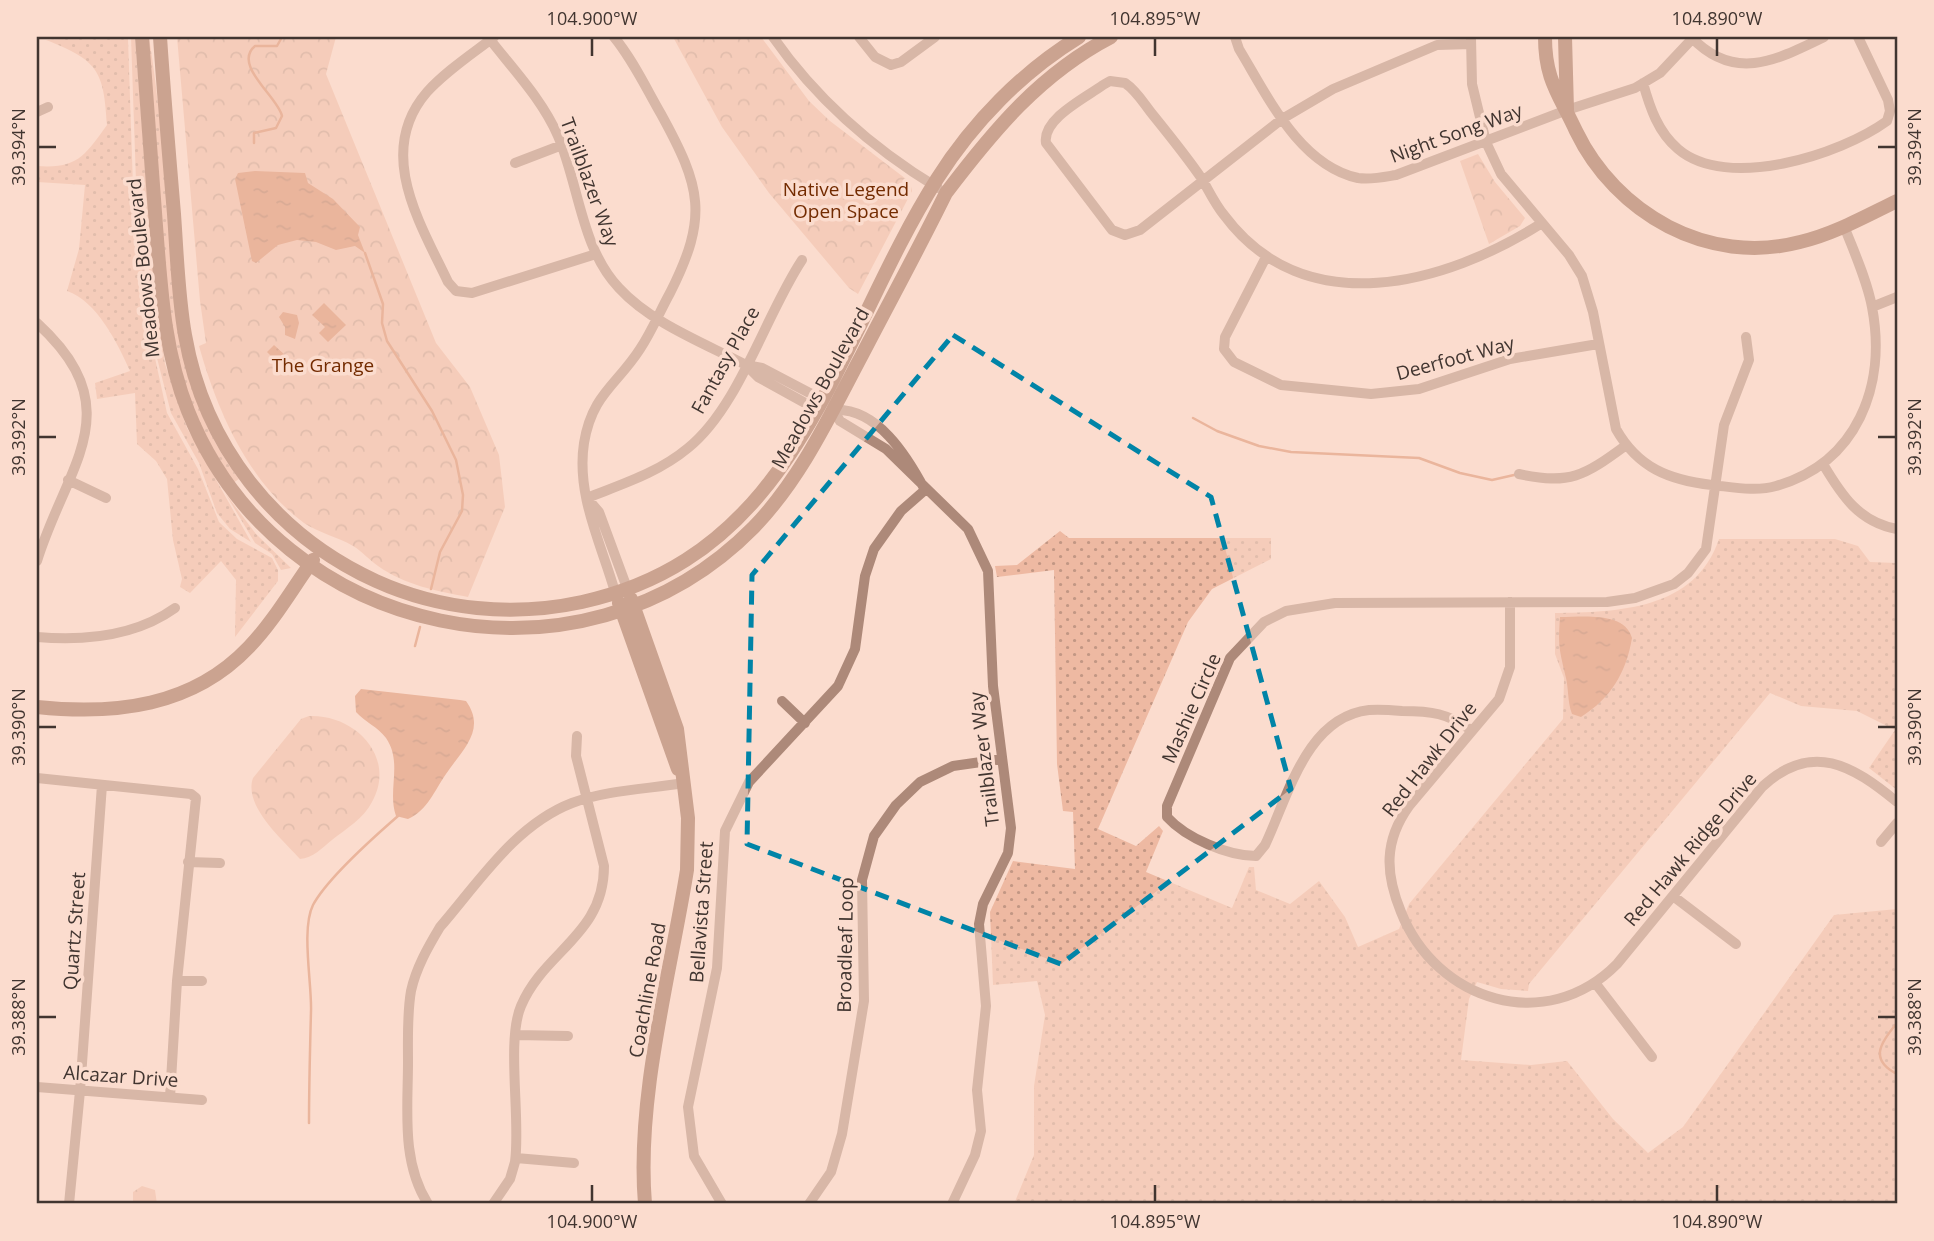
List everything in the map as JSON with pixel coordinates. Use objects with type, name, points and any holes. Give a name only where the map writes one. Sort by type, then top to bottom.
[{"type":"main road","name":"Meadows Boulevard","points":[[142,37],[164,324],[183,398],[208,454],[230,488],[271,535],[309,566],[386,606],[455,624],[534,628],[584,621],[627,608],[697,573],[754,527],[799,471],[833,410],[954,155],[996,105],[1040,65],[1079,37]]},
{"type":"main road","name":"Meadows Boulevard","points":[[160,37],[181,306],[188,349],[198,385],[217,432],[245,477],[284,522],[319,551],[393,588],[458,606],[504,610],[550,608],[621,590],[674,567],[731,526],[775,479],[939,190],[1040,85],[1111,37]]},
{"type":"main road","points":[[1040,85],[1048,72],[1094,37]]},
{"type":"main road","points":[[1545,37],[1552,88],[1567,110],[1582,143],[1609,182],[1648,216],[1682,234],[1720,244],[1758,248],[1798,243],[1844,226],[1897,201]]},
{"type":"main road","points":[[1565,37],[1567,110]]},
{"type":"main road","points":[[833,410],[828,398],[855,345],[858,329]]},
{"type":"main road","points":[[37,707],[115,710],[153,704],[191,690],[222,671],[249,647],[319,551]]},
{"type":"main road","name":"Coachline Road","points":[[621,590],[677,729],[689,836],[687,870],[645,1115],[645,1204]]},
{"type":"street","points":[[614,37],[634,65],[683,155],[695,195],[696,221],[690,250],[641,348],[608,386],[592,413],[583,456],[587,498],[599,512],[621,590]]},
{"type":"street","points":[[773,37],[819,97],[845,121],[939,190]]},
{"type":"street","points":[[859,37],[875,57],[891,65],[901,62],[934,37]]},
{"type":"street","name":"Night Song Way","points":[[1236,37],[1239,49],[1282,119],[1311,151],[1335,169],[1358,178],[1396,175],[1643,83],[1660,73],[1691,38]]},
{"type":"street","points":[[1691,38],[1707,53],[1730,63],[1747,64],[1773,60],[1824,37]]},
{"type":"street","points":[[1643,83],[1661,130],[1679,150],[1700,161],[1722,166],[1765,166],[1801,159],[1834,149],[1886,121],[1890,111],[1888,100],[1858,37]]},
{"type":"street","points":[[490,38],[421,100],[404,143],[403,171],[408,195],[448,282],[460,293],[472,293],[596,254]]},
{"type":"street","name":"Trailblazer Way","points":[[490,38],[540,104],[562,145],[596,254],[618,288],[657,318],[746,365],[762,368],[818,404]]},
{"type":"street","points":[[1542,223],[1502,248],[1426,277],[1386,283],[1342,282],[1290,270],[1266,257],[1226,219],[1203,181],[1132,88],[1119,80],[1102,85],[1053,122],[1045,136],[1050,151],[1119,234],[1140,230],[1203,181],[1282,119],[1333,89],[1437,45],[1471,40],[1472,84],[1486,142],[1501,174],[1542,223],[1581,276],[1598,344],[1609,406],[1625,446],[1659,474],[1679,481],[1774,487],[1824,464],[1842,448],[1864,410],[1875,356],[1872,307],[1844,226]]},
{"type":"street","points":[[515,163],[562,145]]},
{"type":"street","name":"Deerfoot Way","points":[[1266,257],[1225,337],[1224,349],[1234,362],[1281,385],[1299,389],[1394,393],[1510,359],[1598,344]]},
{"type":"street","name":"Fantasy Place","points":[[587,498],[653,471],[690,446],[713,421],[802,260]]},
{"type":"street","points":[[1872,307],[1897,297]]},
{"type":"street","points":[[37,323],[74,366],[86,394],[88,422],[68,481],[40,540],[37,561]]},
{"type":"street","name":"Mashie Circle","points":[[1472,731],[1456,718],[1432,711],[1368,710],[1336,723],[1311,747],[1265,845],[1256,856],[1242,856],[1178,829],[1167,817],[1167,806],[1230,658],[1264,622],[1286,611],[1335,603],[1607,602],[1635,598],[1674,584],[1688,573],[1706,549],[1724,425],[1749,360],[1746,337]]},
{"type":"street","name":"Trailblazer Way","points":[[833,410],[840,421],[886,449],[925,490],[968,529],[988,570],[992,675],[1010,814],[1010,841],[1004,863],[983,904],[979,924],[986,1006],[977,1090],[981,1131],[975,1155],[952,1204]]},
{"type":"street","points":[[1519,474],[1546,480],[1578,477],[1625,446]]},
{"type":"street","points":[[1824,464],[1848,503],[1859,513],[1874,523],[1897,529]]},
{"type":"street","points":[[68,481],[106,498]]},
{"type":"street","name":"Bellavista Street","points":[[722,1204],[694,1156],[688,1107],[717,968],[722,848],[741,795],[833,692],[848,669],[860,629],[865,576],[874,549],[901,511],[925,490]]},
{"type":"street","name":"Red Hawk Drive","points":[[1510,602],[1507,677],[1499,699],[1409,806],[1393,835],[1388,872],[1406,925],[1420,950],[1436,967],[1470,990],[1513,1000],[1557,1000],[1596,984]]},
{"type":"street","points":[[37,637],[102,636],[155,622],[175,608]]},
{"type":"street","points":[[782,701],[806,723]]},
{"type":"street","points":[[493,1204],[510,1179],[516,1158],[516,1035],[520,1007],[532,986],[597,909],[604,882],[604,866],[576,756],[578,736]]},
{"type":"street","name":"Broadleaf Loop","points":[[809,1204],[831,1172],[842,1135],[864,1001],[862,880],[874,836],[896,805],[920,782],[953,766],[1002,758]]},
{"type":"street","name":"Red Hawk Ridge Drive","points":[[1596,984],[1617,964],[1762,787],[1790,768],[1818,762],[1840,765],[1868,779],[1897,802]]},
{"type":"street","points":[[37,778],[191,794],[196,798],[198,804],[188,862],[177,981],[170,1097]]},
{"type":"street","points":[[428,1204],[416,1182],[408,1137],[408,1016],[411,990],[419,965],[440,927],[527,828],[587,799],[684,783]]},
{"type":"street","name":"Quartz Street","points":[[69,1204],[102,785]]},
{"type":"street","points":[[1881,842],[1897,823]]},
{"type":"street","points":[[188,862],[220,863]]},
{"type":"street","points":[[1674,896],[1736,944]]},
{"type":"street","points":[[177,981],[202,981]]},
{"type":"street","points":[[1596,984],[1652,1057]]},
{"type":"street","points":[[516,1035],[568,1036]]},
{"type":"street","name":"Alcazar Drive","points":[[37,1087],[202,1100]]},
{"type":"street","points":[[516,1158],[574,1163]]},
{"type":"highlighted area","points":[[953,335],[1211,497],[1291,789],[1061,964],[747,844],[752,575]]},
{"type":"green space","points":[[92,37],[128,39],[133,186],[144,261],[148,326],[167,413],[198,469],[219,522],[237,539],[272,558],[278,570],[278,581],[235,637],[236,580],[221,561],[190,593],[180,587],[182,579],[173,540],[167,479],[156,461],[137,444],[135,393],[97,399],[95,383],[130,371],[113,336],[97,314],[78,296],[67,291],[79,249],[85,185],[37,182],[37,166],[62,165],[79,158],[107,125],[104,92],[95,70],[77,54],[46,40]]},
{"type":"green space","points":[[131,37],[135,37],[156,306],[165,364],[187,428],[251,542],[230,529],[217,513],[199,463],[171,413],[157,358],[147,250],[136,182]]},
{"type":"green space","points":[[146,37],[149,37],[156,84],[176,295],[185,359],[204,419],[219,449],[239,479],[233,483],[191,410],[172,344]]},
{"type":"green space","name":"The Grange","points":[[177,37],[336,37],[326,74],[436,343],[470,387],[499,455],[505,507],[468,597],[410,583],[388,573],[353,546],[304,523],[267,487],[237,443],[215,395],[199,346],[206,343]]},
{"type":"green space","name":"Native Legend Open Space","points":[[673,37],[761,37],[809,101],[830,121],[910,182],[912,191],[858,294],[849,288],[769,193],[722,127]]},
{"type":"green space","points":[[1478,154],[1495,182],[1525,218],[1520,226],[1489,244],[1460,161]]},
{"type":"green space","points":[[225,493],[256,534],[291,568],[281,570],[272,554],[255,543]]},
{"type":"green space","points":[[1060,531],[1069,538],[1271,538],[1271,559],[1212,589],[1188,622],[1098,829],[1136,846],[1159,826],[1163,831],[1146,872],[1232,908],[1249,867],[1254,867],[1256,890],[1290,904],[1319,881],[1345,917],[1358,947],[1399,929],[1409,904],[1563,719],[1564,678],[1555,654],[1555,613],[1629,608],[1673,593],[1692,580],[1708,563],[1719,539],[1835,539],[1858,546],[1870,562],[1897,563],[1897,790],[1869,768],[1895,730],[1857,711],[1801,706],[1770,693],[1529,984],[1528,991],[1501,989],[1477,982],[1469,999],[1461,1060],[1531,1065],[1567,1061],[1613,1119],[1648,1153],[1683,1127],[1834,915],[1897,909],[1897,1204],[1014,1204],[1034,1155],[1034,1086],[1045,1015],[1037,981],[993,985],[990,912],[1013,861],[1075,869],[1073,812],[1063,811],[1057,764],[1054,570],[997,577],[995,566],[1017,565]]},
{"type":"green space","points":[[309,716],[342,722],[356,730],[367,741],[375,754],[379,769],[378,785],[369,808],[360,818],[317,852],[300,859],[266,822],[251,789],[253,778],[301,719]]},
{"type":"green space","points":[[142,1186],[155,1190],[157,1204],[133,1204],[133,1192]]},
{"type":"water","points":[[238,173],[305,173],[308,183],[333,199],[360,227],[358,235],[365,253],[355,246],[336,250],[316,242],[297,240],[278,245],[256,263],[252,261],[235,179]]},
{"type":"water","points":[[324,303],[346,325],[328,342],[319,333],[325,327],[312,315]]},
{"type":"water","points":[[283,312],[297,315],[299,323],[295,339],[285,335],[285,327],[279,317]]},
{"type":"water","points":[[274,345],[296,365],[288,373],[267,352]]},
{"type":"water","points":[[1560,617],[1612,619],[1628,629],[1632,638],[1626,662],[1616,684],[1601,702],[1581,717],[1572,714],[1569,704],[1560,646]]},
{"type":"water","points":[[361,689],[466,701],[472,711],[473,731],[465,748],[426,805],[408,819],[396,816],[391,747],[383,734],[356,712],[355,696]]},
{"type":"waterway","points":[[254,143],[254,133],[276,128],[282,116],[252,71],[249,54],[255,46],[277,46],[282,37]]},
{"type":"waterway","points":[[365,253],[383,304],[382,323],[387,341],[432,411],[456,460],[463,495],[462,511],[440,552],[431,589]]},
{"type":"waterway","points":[[1193,418],[1217,431],[1259,446],[1291,452],[1419,458],[1460,473],[1492,480],[1514,475]]},
{"type":"waterway","points":[[415,646],[420,627]]},
{"type":"waterway","points":[[309,1123],[311,1011],[307,942],[310,915],[313,905],[329,883],[398,816]]},
{"type":"waterway","points":[[1897,1023],[1886,1037],[1880,1051],[1883,1063],[1897,1074]]}]
